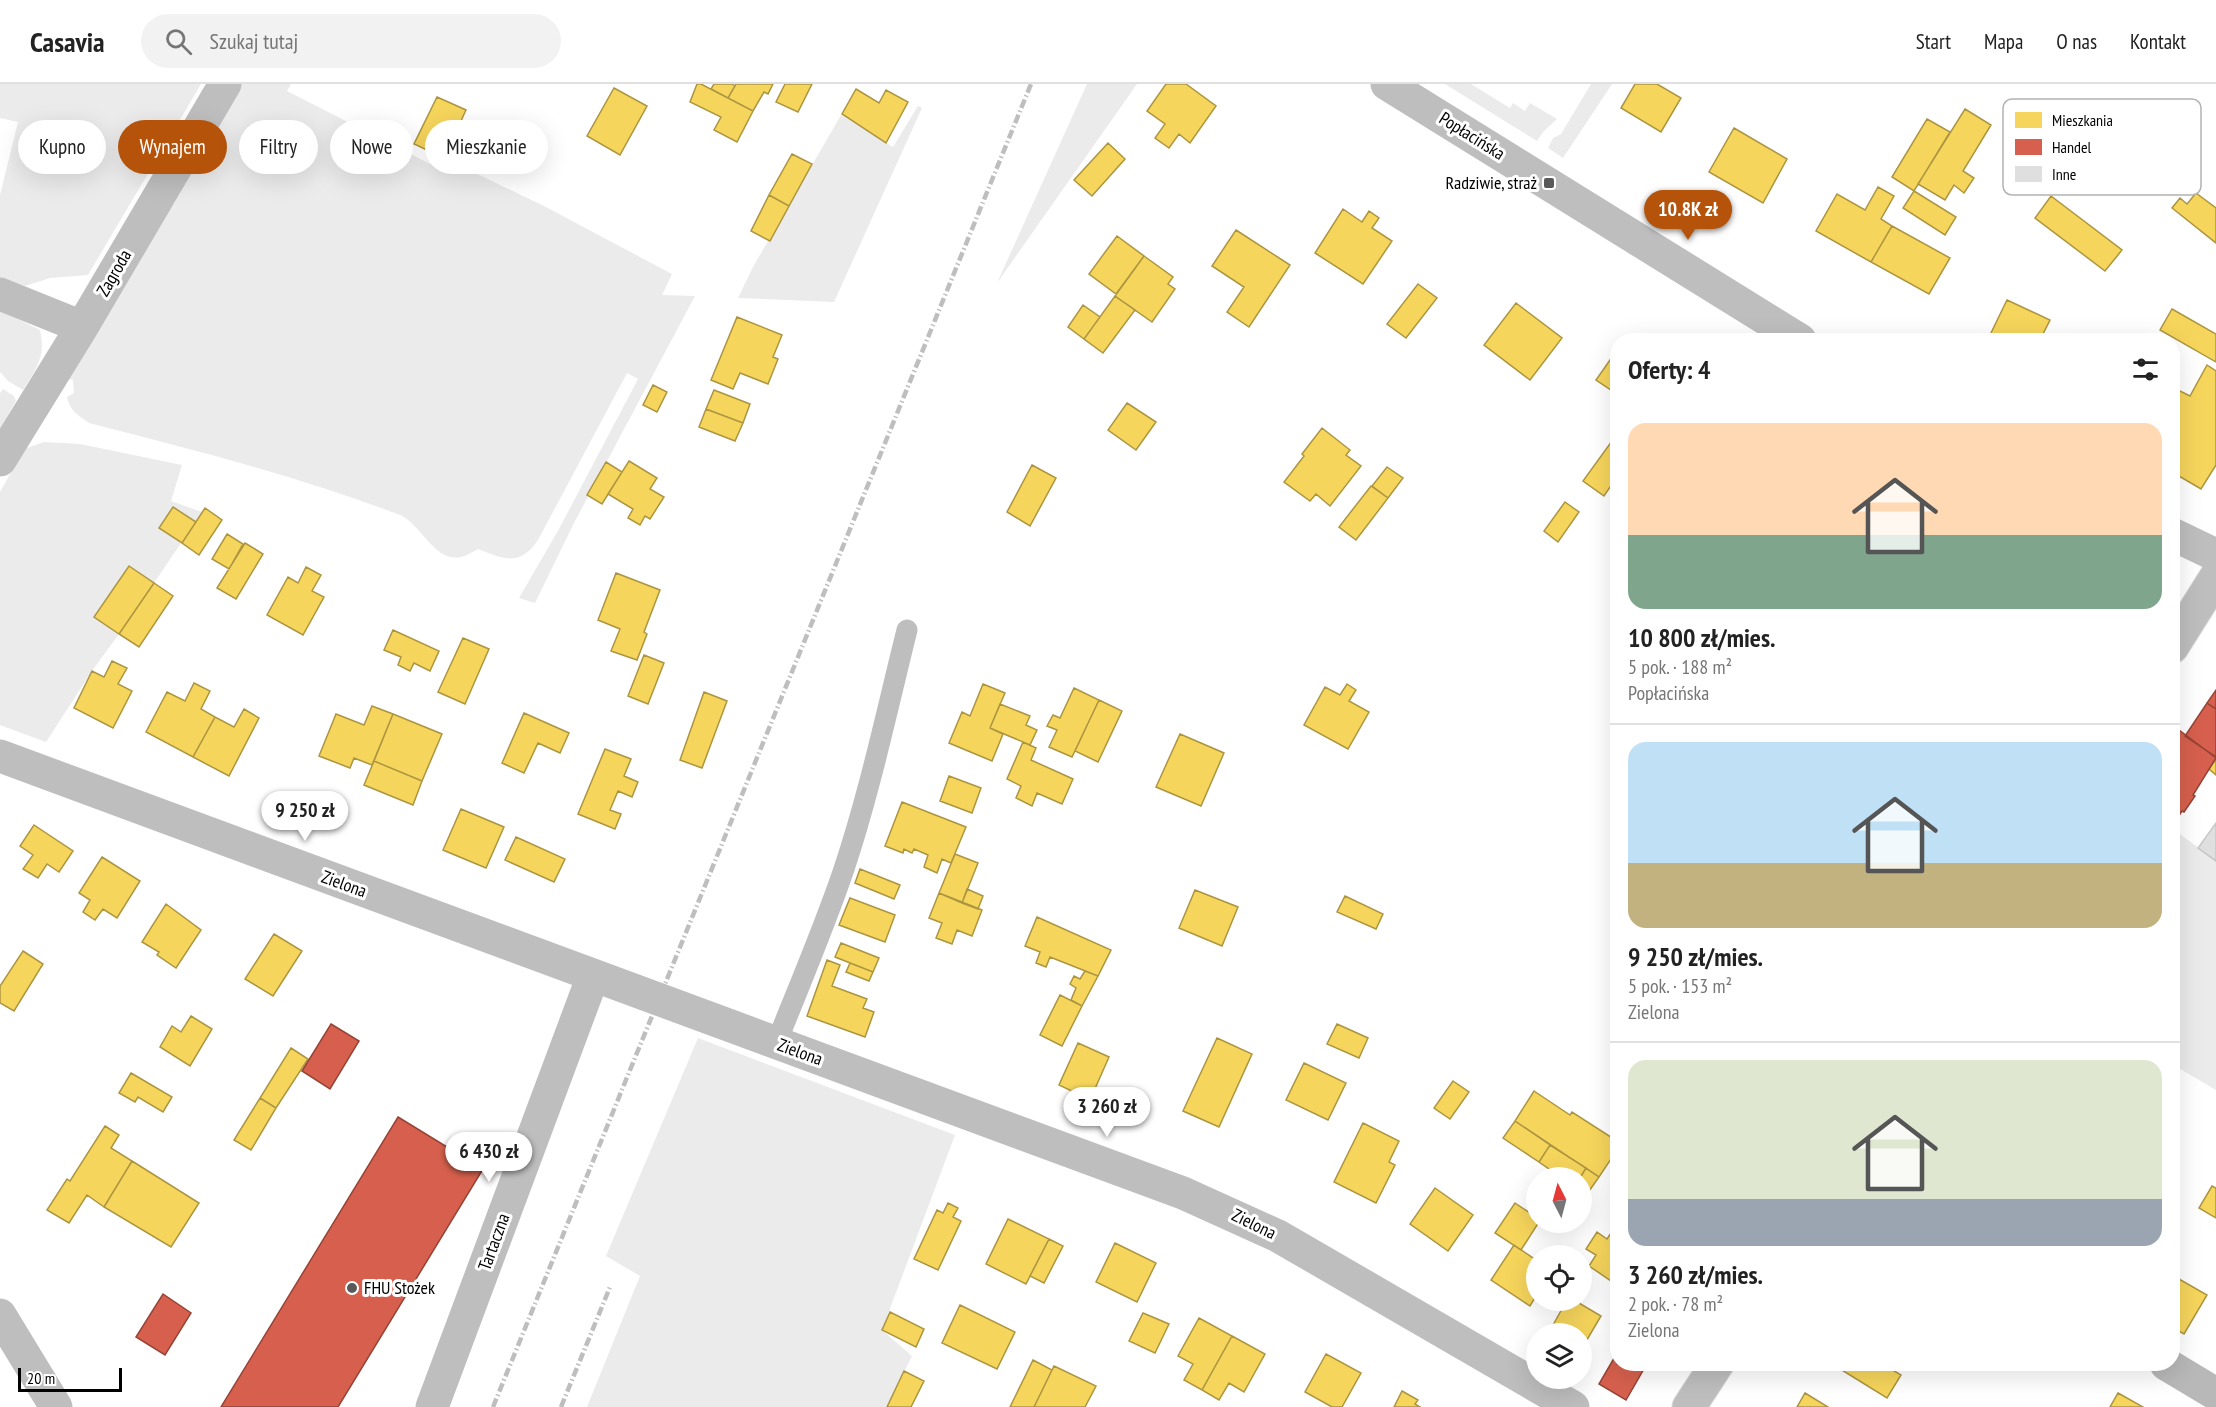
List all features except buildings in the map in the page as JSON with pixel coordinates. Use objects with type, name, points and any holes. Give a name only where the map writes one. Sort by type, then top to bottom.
[{"type":"main road","points":[[2178,1371],[2216,1394]]},
{"type":"street","name":"Zagroda","points":[[0,460],[82,327],[225,84]]},
{"type":"street","name":"Popłacińska","points":[[1387,84],[1789,333]]},
{"type":"street","points":[[0,294],[82,327]]},
{"type":"street","points":[[2180,538],[2216,555]]},
{"type":"street","points":[[2180,634],[2216,577]]},
{"type":"street","name":"Zielona","points":[[0,756],[1232,1213],[1278,1236],[1573,1407]]},
{"type":"street","name":"Tartaczna","points":[[432,1407],[593,976]]},
{"type":"street","points":[[0,1315],[56,1407]]},
{"type":"street","points":[[1689,1407],[1712,1371]]},
{"type":"lane","points":[[776,1044],[814,951],[844,868],[907,630]]},
{"type":"shaded area","points":[[0,84],[201,84],[180,120],[118,120],[118,174],[148,174],[88,275],[50,278],[25,286],[0,278],[0,195],[18,122],[0,118]]},
{"type":"shaded area","points":[[241,84],[291,84],[287,91],[344,120],[330,120],[330,174],[413,174],[413,155],[425,161],[425,174],[477,174],[542,205],[672,274],[662,295],[695,296],[574,523],[535,603],[519,598],[559,529],[638,379],[627,373],[538,540],[525,554],[511,558],[495,556],[478,549],[463,556],[452,557],[443,554],[415,526],[400,515],[284,476],[89,423],[70,405],[67,397],[74,393],[73,380],[67,379],[191,174],[227,174],[227,120],[221,120]]},
{"type":"shaded area","points":[[1087,84],[1137,84],[997,283]]},
{"type":"shaded area","points":[[1445,84],[1471,84],[1510,108],[1513,103],[1525,111],[1530,103],[1557,119],[1537,141]]},
{"type":"shaded area","points":[[1591,84],[1612,84],[1563,158],[1548,148],[1553,138],[1561,134]]},
{"type":"shaded area","points":[[918,106],[922,108],[834,302],[738,298],[753,267],[841,115],[893,147]]},
{"type":"shaded area","points":[[0,310],[40,330],[41,355],[23,390],[8,381],[0,372]]},
{"type":"shaded area","points":[[3,389],[14,396],[16,401],[0,429],[0,393]]},
{"type":"shaded area","points":[[44,442],[80,444],[182,465],[171,501],[202,512],[154,583],[128,567],[94,617],[119,634],[46,742],[0,725],[0,492],[24,449]]},
{"type":"shaded area","points":[[2180,834],[2216,861],[2216,1090],[2180,1069]]},
{"type":"shaded area","points":[[698,1038],[955,1135],[882,1330],[912,1356],[887,1407],[587,1407],[640,1276],[606,1256]]},
{"type":"railway","points":[[493,1407],[1031,84]]},
{"type":"railway","points":[[561,1407],[610,1287]]},
{"type":"place","name":"Radziwie, straż","points":[[1549,183]]},
{"type":"place","name":"FHU Stożek","points":[[352,1288]]}]
